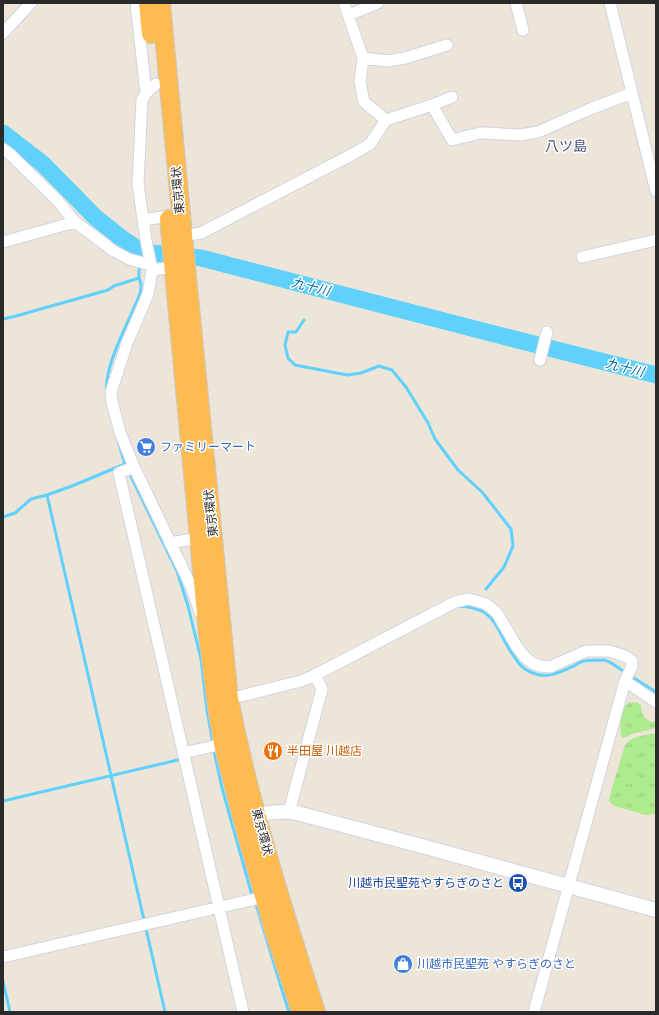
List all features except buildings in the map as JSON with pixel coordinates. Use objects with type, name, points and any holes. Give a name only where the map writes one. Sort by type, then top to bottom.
[{"type":"highway","name":"東京環状","points":[[160,4],[151,89],[168,216],[179,266],[229,698],[264,897],[274,932],[301,1012]]},
{"type":"highway","name":"東京環状","points":[[160,4],[183,236],[179,266],[208,635],[217,708],[223,744],[249,817],[279,893],[316,1012]]},
{"type":"street","points":[[3,32],[31,3]]},
{"type":"street","points":[[136,3],[151,89],[142,100],[138,184],[146,240],[152,267],[148,294],[126,343],[111,392],[112,402],[120,432],[134,468],[191,586],[208,635]]},
{"type":"street","points":[[344,3],[363,58],[360,82],[364,102],[386,120]]},
{"type":"street","points":[[349,15],[378,3]]},
{"type":"street","points":[[516,3],[523,30]]},
{"type":"street","points":[[610,3],[656,191]]},
{"type":"street","points":[[363,58],[388,61],[405,58],[447,45]]},
{"type":"street","points":[[432,105],[452,140],[480,133],[520,135],[538,132],[590,109],[632,93]]},
{"type":"street","points":[[183,236],[201,233],[354,154],[370,144],[386,120],[452,97]]},
{"type":"street","points":[[3,149],[11,154],[56,200],[75,222],[112,250],[129,259],[152,267],[179,266]]},
{"type":"street","points":[[143,220],[168,216]]},
{"type":"street","points":[[3,242],[75,222]]},
{"type":"street","points":[[582,257],[656,240]]},
{"type":"street","points":[[540,360],[547,332]]},
{"type":"street","points":[[134,468],[119,473],[243,1012]]},
{"type":"street","points":[[170,543],[200,538]]},
{"type":"street","points":[[229,698],[317,678],[455,602],[469,599],[486,604],[497,613],[517,647],[532,663],[550,667],[586,651],[609,651],[632,661],[632,666],[627,677],[534,1012]]},
{"type":"street","points":[[627,677],[656,702]]},
{"type":"street","points":[[289,812],[322,689],[317,678]]},
{"type":"street","points":[[183,753],[223,744]]},
{"type":"street","points":[[249,817],[289,812],[429,848],[656,910]]},
{"type":"street","points":[[3,957],[264,897]]},
{"type":"green space","points":[[630,702],[641,705],[644,717],[651,722],[656,721],[656,728],[632,734],[624,738],[621,736],[622,713],[626,705]]},
{"type":"green space","points":[[656,733],[656,811],[654,814],[646,815],[614,806],[609,801],[610,795],[625,745],[635,738]]},
{"type":"waterway","name":"九十川","points":[[3,133],[43,164],[95,217],[142,252],[201,258],[656,375]]},
{"type":"waterway","points":[[3,319],[108,290],[114,286],[139,278],[139,267],[142,252]]},
{"type":"waterway","points":[[107,393],[108,374],[111,363],[140,293],[141,286],[139,278]]},
{"type":"waterway","points":[[304,320],[296,332],[288,332],[285,345],[288,358],[295,365],[347,375],[361,373],[379,366],[392,370],[406,387],[428,423],[435,439],[458,470],[482,492],[511,529],[513,546],[504,567],[486,589]]},
{"type":"waterway","points":[[118,441],[125,464],[177,571],[188,606],[201,659],[213,744]]},
{"type":"waterway","points":[[3,517],[15,513],[31,499],[72,486],[125,464]]},
{"type":"waterway","points":[[47,495],[165,1012]]},
{"type":"waterway","points":[[458,606],[471,607],[481,610],[488,615],[498,628],[519,663],[523,668],[532,673],[538,675],[556,674],[582,662],[604,660],[656,692]]},
{"type":"waterway","points":[[214,751],[222,788],[252,895],[289,1012]]},
{"type":"waterway","points":[[3,801],[182,759]]},
{"type":"waterway","points":[[3,981],[10,1012]]},
{"type":"place","name":"ファミリーマート","points":[[146,447]]},
{"type":"place","name":"半田屋 川越店","points":[[273,751]]},
{"type":"place","name":"川越市民聖苑やすらぎのさと","points":[[518,883]]},
{"type":"place","name":"川越市民聖苑 やすらぎのさと","points":[[403,964]]},
{"type":"district","name":"八ツ島","points":[[566,146]]}]
